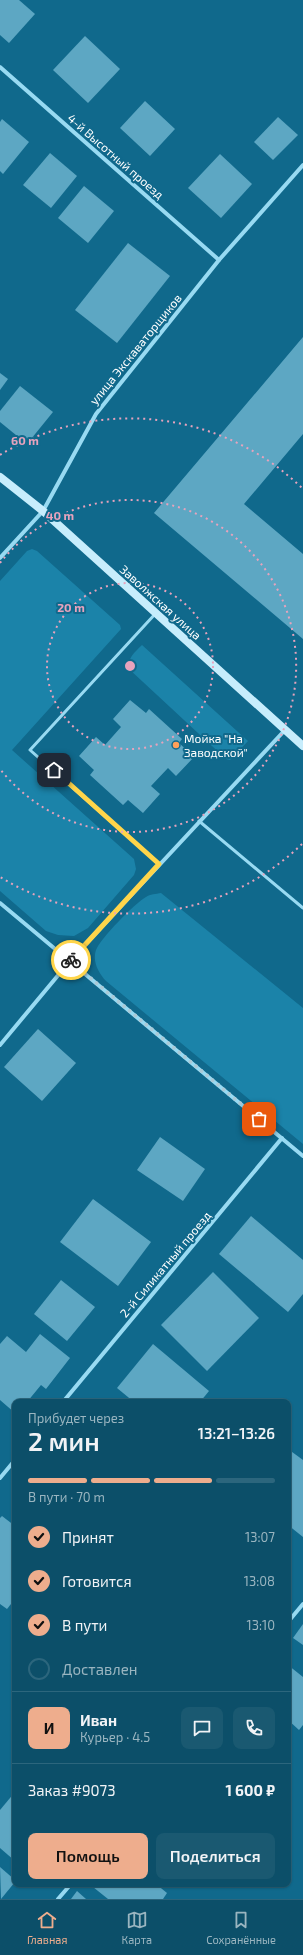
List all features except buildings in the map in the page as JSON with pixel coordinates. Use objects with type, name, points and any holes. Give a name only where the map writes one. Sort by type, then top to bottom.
[{"type":"main road","name":"Заволжская улица","points":[[0,477],[43,512],[303,746]]},
{"type":"street","name":"4-й Высотный проезд","points":[[0,67],[219,260]]},
{"type":"street","name":"улица Экскаваторщиков","points":[[0,558],[43,512],[96,414],[219,260],[303,165]]},
{"type":"street","points":[[0,1046],[70,961],[285,730]]},
{"type":"street","points":[[0,903],[303,1156]]},
{"type":"street","name":"2-й Силикатный проезд","points":[[65,1399],[282,1138]]},
{"type":"street","points":[[0,1478],[12,1464]]},
{"type":"street","points":[[291,1618],[303,1604]]},
{"type":"street","points":[[58,1899],[68,1887]]},
{"type":"lane","points":[[156,613],[30,750],[159,864]]},
{"type":"lane","points":[[199,821],[303,908]]},
{"type":"shaded area","points":[[32,549],[37,551],[120,625],[121,629],[12,750],[134,859],[136,869],[134,875],[88,928],[74,936],[58,935],[46,931],[0,891],[0,581],[27,551]]},
{"type":"shaded area","points":[[142,645],[248,741],[230,760],[226,759],[129,669],[130,658]]},
{"type":"shaded area","points":[[161,893],[303,1008],[303,1144],[106,981],[99,971],[95,954],[104,938],[134,906],[149,895]]},
{"type":"way so far","points":[[71,960],[70,961],[259,1119]]},
{"type":"place","name":"Мойка \"На Заводской\"","points":[[176,745]]},
{"type":"route","points":[[54,770],[159,864],[71,960]]}]
